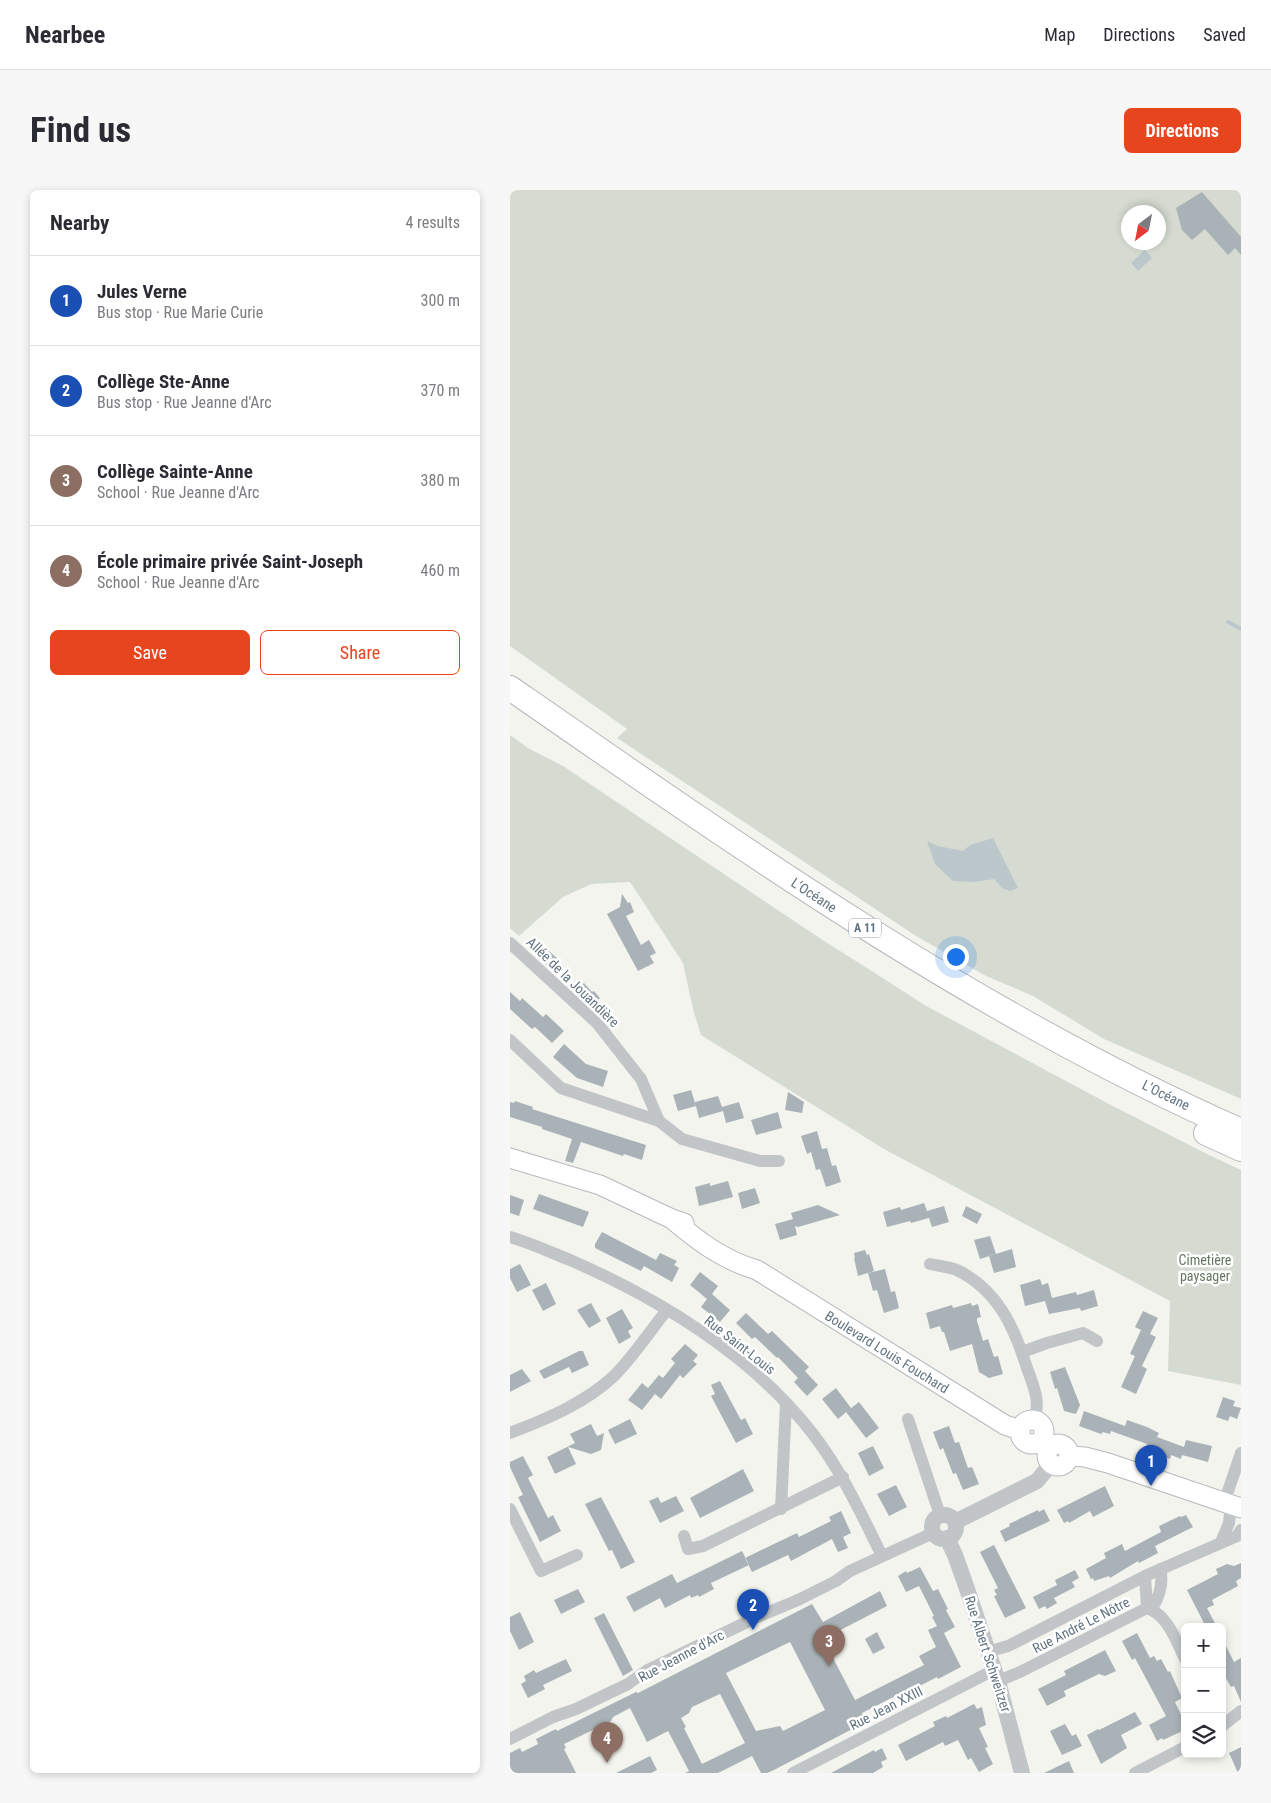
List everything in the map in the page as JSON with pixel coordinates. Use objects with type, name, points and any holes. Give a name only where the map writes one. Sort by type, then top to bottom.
[{"type":"highway","name":"L’Océane","points":[[510,688],[760,860],[908,955],[1072,1048],[1158,1092],[1241,1131]]},
{"type":"highway","name":"L’Océane","points":[[510,708],[729,859],[812,914],[921,981],[976,1014],[1095,1078],[1241,1149]]},
{"type":"main road","name":"Boulevard Louis Fouchard","points":[[510,1158],[600,1185],[672,1219],[690,1225],[714,1238],[750,1262],[757,1270],[1005,1424],[1045,1443],[1232,1505]]},
{"type":"street","name":"Allée de la Jouandière","points":[[510,942],[597,1023],[641,1079],[659,1121]]},
{"type":"street","points":[[510,1040],[561,1088],[659,1121],[682,1140],[760,1161],[779,1161]]},
{"type":"street","name":"Rue Saint-Louis","points":[[510,1237],[605,1276],[667,1310],[742,1362],[786,1403],[812,1433],[843,1477],[882,1556]]},
{"type":"street","points":[[930,1264],[956,1270],[980,1285],[1008,1318],[1022,1352],[1037,1400],[1045,1443],[1037,1481],[955,1522]]},
{"type":"street","points":[[510,1433],[527,1427],[589,1396],[614,1375],[667,1310]]},
{"type":"street","points":[[1022,1352],[1047,1342],[1083,1333],[1097,1341]]},
{"type":"street","points":[[781,1509],[786,1403]]},
{"type":"street","points":[[908,1419],[940,1515]]},
{"type":"street","points":[[1221,1542],[1229,1523],[1241,1453]]},
{"type":"street","points":[[684,1536],[688,1549],[704,1546],[843,1477]]},
{"type":"street","points":[[510,1509],[542,1571],[577,1555]]},
{"type":"street","points":[[940,1515],[947,1515],[955,1522],[954,1532],[940,1536],[932,1522],[940,1515]]},
{"type":"street","name":"Rue André Le Nôtre","points":[[987,1652],[1008,1646],[1145,1576],[1240,1534]]},
{"type":"street","name":"Rue Jeanne d'Arc","points":[[510,1739],[553,1717],[576,1709],[628,1684],[646,1671],[738,1626],[798,1600],[882,1556],[940,1536]]},
{"type":"street","name":"Rue Albert Schweitzer","points":[[940,1536],[955,1555],[965,1583],[996,1676],[1022,1773]]},
{"type":"street","name":"Rue André Le Nôtre","points":[[996,1676],[1020,1672],[1150,1609],[1158,1600],[1163,1579],[1160,1569]]},
{"type":"street","name":"Rue André Le Nôtre","points":[[1145,1576],[1150,1609]]},
{"type":"street","points":[[1150,1609],[1157,1611],[1166,1622],[1181,1651]]},
{"type":"street","name":"Rue Jean XXIII","points":[[793,1773],[996,1676]]},
{"type":"street","points":[[1226,1723],[1241,1711]]},
{"type":"street","points":[[1135,1773],[1181,1749]]},
{"type":"green space","points":[[510,190],[1241,190],[1241,1099],[1104,1039],[1033,996],[986,976],[916,936],[617,738],[627,729],[510,646]]},
{"type":"green space","name":"Cimetière paysager","points":[[510,735],[528,748],[563,766],[815,935],[928,1007],[1109,1104],[1241,1170],[1241,1385],[1168,1371],[1170,1301],[884,1149],[701,1035],[683,963],[630,882],[591,884],[563,897],[519,936],[510,928]]},
{"type":"shaded area","points":[[1145,250],[1152,258],[1138,271],[1131,263]]},
{"type":"shaded area","points":[[993,838],[1018,888],[1010,891],[1002,888],[994,879],[974,882],[953,881],[935,864],[927,841],[938,846],[963,851],[970,845]]},
{"type":"building","points":[[1202,192],[1241,237],[1241,255],[1235,248],[1228,255],[1205,229],[1192,240],[1182,230],[1176,208]]},
{"type":"building","points":[[622,894],[628,903],[630,902],[634,912],[626,916],[641,945],[649,940],[656,953],[650,956],[654,963],[638,971],[607,914],[620,907]]},
{"type":"building","points":[[548,950],[560,961],[552,970],[540,959]]},
{"type":"building","points":[[584,983],[600,998],[591,1007],[575,992]]},
{"type":"building","points":[[510,992],[520,1001],[522,998],[543,1017],[546,1014],[564,1031],[552,1043],[535,1027],[532,1029],[510,1009]]},
{"type":"building","points":[[564,1044],[586,1064],[608,1071],[603,1087],[577,1078],[553,1057]]},
{"type":"building","points":[[691,1090],[696,1106],[678,1111],[673,1095]]},
{"type":"building","points":[[788,1092],[804,1102],[802,1113],[785,1110]]},
{"type":"building","points":[[718,1096],[722,1107],[739,1102],[744,1118],[726,1123],[723,1111],[699,1118],[695,1102]]},
{"type":"building","points":[[515,1101],[533,1107],[532,1109],[646,1145],[642,1160],[624,1154],[623,1156],[581,1142],[573,1163],[565,1161],[572,1139],[510,1117],[510,1102],[514,1103]]},
{"type":"building","points":[[778,1112],[782,1128],[756,1135],[751,1120]]},
{"type":"building","points":[[817,1131],[822,1149],[827,1148],[832,1166],[836,1165],[841,1182],[826,1187],[820,1169],[816,1170],[811,1152],[807,1154],[801,1136]]},
{"type":"building","points":[[728,1181],[733,1197],[699,1206],[695,1187],[710,1183],[710,1186]]},
{"type":"building","points":[[755,1188],[760,1203],[742,1209],[738,1193]]},
{"type":"building","points":[[539,1194],[589,1212],[583,1227],[533,1209]]},
{"type":"building","points":[[510,1195],[524,1200],[519,1216],[510,1213]]},
{"type":"building","points":[[924,1203],[927,1211],[944,1206],[949,1222],[932,1227],[929,1218],[887,1227],[883,1212],[900,1207],[901,1210]]},
{"type":"building","points":[[818,1205],[840,1215],[798,1227],[795,1226],[797,1235],[780,1240],[775,1224],[793,1219],[791,1213]]},
{"type":"building","points":[[966,1206],[982,1214],[977,1224],[962,1216]]},
{"type":"building","points":[[602,1232],[656,1260],[660,1253],[677,1261],[674,1265],[679,1268],[672,1282],[644,1266],[641,1271],[595,1248],[595,1244]]},
{"type":"building","points":[[990,1236],[996,1254],[980,1259],[974,1240]]},
{"type":"building","points":[[1012,1249],[1016,1267],[994,1273],[989,1256]]},
{"type":"building","points":[[865,1250],[867,1255],[869,1254],[874,1271],[858,1276],[854,1253]]},
{"type":"building","points":[[520,1264],[531,1285],[517,1292],[510,1278],[510,1269]]},
{"type":"building","points":[[885,1269],[891,1292],[895,1291],[899,1308],[884,1313],[877,1290],[873,1291],[868,1273]]},
{"type":"building","points":[[700,1272],[718,1286],[712,1294],[730,1310],[720,1322],[701,1307],[707,1299],[690,1285]]},
{"type":"building","points":[[1040,1279],[1042,1285],[1048,1283],[1052,1298],[1076,1292],[1077,1295],[1094,1290],[1098,1306],[1081,1311],[1080,1308],[1049,1314],[1045,1301],[1025,1306],[1020,1285]]},
{"type":"building","points":[[546,1283],[556,1304],[543,1311],[532,1290]]},
{"type":"building","points":[[591,1303],[601,1321],[589,1328],[577,1310]]},
{"type":"building","points":[[971,1303],[972,1306],[978,1304],[981,1317],[977,1318],[977,1321],[983,1341],[988,1339],[994,1357],[998,1356],[1003,1374],[989,1378],[979,1372],[972,1344],[950,1351],[940,1326],[930,1329],[926,1313],[952,1305],[953,1308]]},
{"type":"building","points":[[622,1309],[633,1328],[628,1331],[631,1337],[619,1344],[606,1318]]},
{"type":"building","points":[[1143,1311],[1158,1318],[1150,1334],[1156,1337],[1142,1366],[1147,1369],[1136,1394],[1121,1387],[1135,1356],[1130,1354],[1141,1330],[1135,1327]]},
{"type":"building","points":[[746,1313],[768,1334],[772,1331],[809,1367],[805,1371],[818,1385],[807,1396],[794,1382],[798,1378],[778,1357],[755,1337],[752,1339],[736,1323]]},
{"type":"building","points":[[685,1344],[698,1355],[693,1361],[697,1364],[683,1378],[680,1375],[661,1399],[648,1388],[659,1375],[663,1378],[675,1363],[671,1359]]},
{"type":"building","points":[[579,1351],[583,1351],[589,1365],[572,1373],[569,1367],[544,1379],[539,1371]]},
{"type":"building","points":[[1065,1367],[1080,1405],[1076,1414],[1064,1411],[1050,1372]]},
{"type":"building","points":[[522,1369],[531,1381],[510,1392],[510,1375]]},
{"type":"building","points":[[720,1381],[741,1420],[745,1418],[753,1434],[736,1443],[711,1396],[715,1394],[711,1385]]},
{"type":"building","points":[[642,1383],[655,1394],[642,1410],[628,1400]]},
{"type":"building","points":[[836,1388],[851,1408],[838,1419],[822,1399]]},
{"type":"building","points":[[1223,1397],[1235,1401],[1233,1406],[1241,1408],[1237,1419],[1230,1416],[1228,1421],[1216,1417]]},
{"type":"building","points":[[859,1402],[879,1428],[866,1438],[846,1412]]},
{"type":"building","points":[[1084,1411],[1125,1426],[1127,1420],[1147,1427],[1159,1433],[1157,1437],[1184,1447],[1186,1440],[1212,1446],[1208,1462],[1182,1455],[1181,1459],[1171,1455],[1170,1459],[1150,1453],[1151,1450],[1146,1448],[1147,1444],[1111,1431],[1110,1434],[1103,1432],[1101,1434],[1079,1426]]},
{"type":"building","points":[[630,1419],[637,1434],[615,1444],[608,1430]]},
{"type":"building","points":[[591,1424],[597,1436],[604,1433],[601,1450],[591,1454],[568,1447],[576,1464],[555,1474],[547,1457],[575,1443],[570,1434]]},
{"type":"building","points":[[949,1426],[955,1443],[959,1442],[968,1468],[972,1467],[979,1484],[963,1490],[956,1473],[953,1474],[943,1448],[940,1450],[933,1432]]},
{"type":"building","points":[[873,1446],[884,1468],[869,1476],[858,1453]]},
{"type":"building","points":[[523,1456],[533,1475],[528,1478],[548,1518],[553,1515],[561,1531],[540,1542],[518,1497],[523,1495],[510,1467],[510,1462]]},
{"type":"building","points":[[743,1469],[754,1491],[700,1518],[690,1498]]},
{"type":"building","points":[[896,1485],[907,1507],[889,1516],[877,1494]]},
{"type":"building","points":[[1105,1486],[1114,1506],[1093,1517],[1090,1511],[1069,1523],[1068,1521],[1064,1523],[1057,1510]]},
{"type":"building","points":[[676,1496],[684,1511],[660,1523],[649,1501],[658,1497],[661,1503]]},
{"type":"building","points":[[601,1497],[635,1562],[621,1569],[612,1550],[609,1551],[585,1504]]},
{"type":"building","points":[[1044,1509],[1050,1521],[1005,1542],[1000,1531],[1010,1526],[1009,1524]]},
{"type":"building","points":[[841,1511],[851,1533],[843,1537],[848,1548],[838,1552],[832,1539],[791,1561],[788,1555],[752,1572],[745,1558],[797,1533],[799,1537],[831,1521],[829,1517]]},
{"type":"building","points":[[1186,1515],[1193,1527],[1155,1546],[1158,1553],[1139,1563],[1138,1561],[1110,1578],[1109,1576],[1094,1581],[1093,1578],[1091,1579],[1086,1569],[1106,1558],[1104,1553],[1122,1544],[1125,1551],[1161,1532],[1159,1526]]},
{"type":"building","points":[[994,1545],[1026,1608],[1005,1618],[994,1596],[997,1595],[994,1590],[998,1588],[980,1552]]},
{"type":"building","points":[[742,1551],[749,1565],[711,1583],[714,1589],[699,1597],[698,1595],[691,1598],[690,1595],[665,1608],[660,1598],[634,1612],[626,1597],[672,1574],[677,1583]]},
{"type":"building","points":[[1241,1563],[1241,1578],[1236,1581],[1238,1586],[1212,1600],[1214,1605],[1207,1608],[1215,1623],[1204,1623],[1187,1590],[1218,1574],[1216,1569],[1227,1564],[1234,1566]]},
{"type":"building","points":[[920,1567],[933,1591],[938,1589],[955,1627],[944,1633],[961,1667],[906,1693],[905,1691],[862,1713],[865,1720],[858,1724],[858,1726],[774,1770],[761,1773],[752,1756],[718,1773],[685,1773],[689,1771],[668,1731],[647,1742],[630,1708],[613,1717],[611,1721],[564,1744],[566,1748],[564,1749],[576,1773],[510,1773],[510,1753],[520,1748],[522,1752],[538,1744],[536,1739],[556,1729],[557,1731],[636,1692],[638,1693],[812,1604],[823,1622],[880,1591],[887,1606],[823,1639],[855,1700],[924,1665],[919,1656],[936,1647],[928,1630],[937,1626],[919,1586],[906,1592],[898,1576],[906,1571],[907,1573]],"holes":[[[790,1642],[825,1710],[783,1731],[780,1726],[756,1731],[726,1673]],[[720,1694],[745,1743],[702,1764],[681,1718],[689,1713],[692,1707]]]},
{"type":"building","points":[[1075,1570],[1079,1578],[1072,1582],[1075,1587],[1054,1598],[1057,1603],[1047,1609],[1045,1606],[1039,1609],[1033,1597],[1057,1585],[1055,1580]]},
{"type":"building","points":[[578,1589],[585,1602],[561,1614],[554,1600]]},
{"type":"building","points":[[520,1612],[534,1642],[519,1650],[510,1631],[510,1617]]},
{"type":"building","points":[[604,1613],[633,1670],[623,1676],[594,1618]]},
{"type":"building","points":[[877,1632],[885,1648],[873,1654],[865,1639]]},
{"type":"building","points":[[1137,1633],[1150,1658],[1154,1656],[1157,1661],[1161,1659],[1168,1672],[1170,1671],[1181,1696],[1181,1699],[1175,1702],[1181,1715],[1181,1732],[1157,1741],[1149,1725],[1166,1716],[1135,1658],[1132,1660],[1122,1641]]},
{"type":"building","points":[[1226,1646],[1234,1662],[1241,1658],[1241,1702],[1234,1686],[1231,1687],[1226,1678]]},
{"type":"building","points":[[1105,1650],[1116,1671],[1105,1676],[1099,1674],[1064,1691],[1066,1696],[1047,1706],[1038,1689],[1066,1675],[1064,1671]]},
{"type":"building","points":[[566,1659],[572,1671],[543,1685],[545,1689],[528,1698],[521,1684],[526,1681],[524,1676],[534,1670],[536,1673]]},
{"type":"building","points":[[974,1704],[977,1709],[982,1707],[986,1725],[979,1728],[988,1747],[985,1748],[993,1764],[979,1772],[971,1758],[968,1760],[958,1740],[945,1746],[943,1742],[906,1761],[898,1745],[935,1726],[933,1722],[946,1716],[947,1718]]},
{"type":"building","points":[[1135,1712],[1142,1724],[1121,1735],[1127,1748],[1101,1764],[1087,1735]]},
{"type":"building","points":[[1065,1724],[1072,1736],[1076,1734],[1082,1746],[1062,1755],[1050,1731]]},
{"type":"building","points":[[1241,1747],[1241,1773],[1238,1773],[1229,1753]]},
{"type":"building","points":[[882,1748],[887,1759],[881,1762],[883,1767],[873,1773],[831,1773],[874,1750],[875,1752]]},
{"type":"building","points":[[650,1756],[657,1770],[651,1773],[616,1773]]},
{"type":"building","points":[[1069,1761],[1074,1773],[1044,1773]]},
{"type":"waterway","points":[[1228,622],[1241,629]]},
{"type":"place","name":"Jules Verne","points":[[1151,1486]]},
{"type":"place","name":"Collège Ste-Anne","points":[[753,1630]]},
{"type":"place","name":"Collège Sainte-Anne","points":[[829,1666]]},
{"type":"place","name":"École primaire privée Saint-Joseph","points":[[607,1763]]}]
